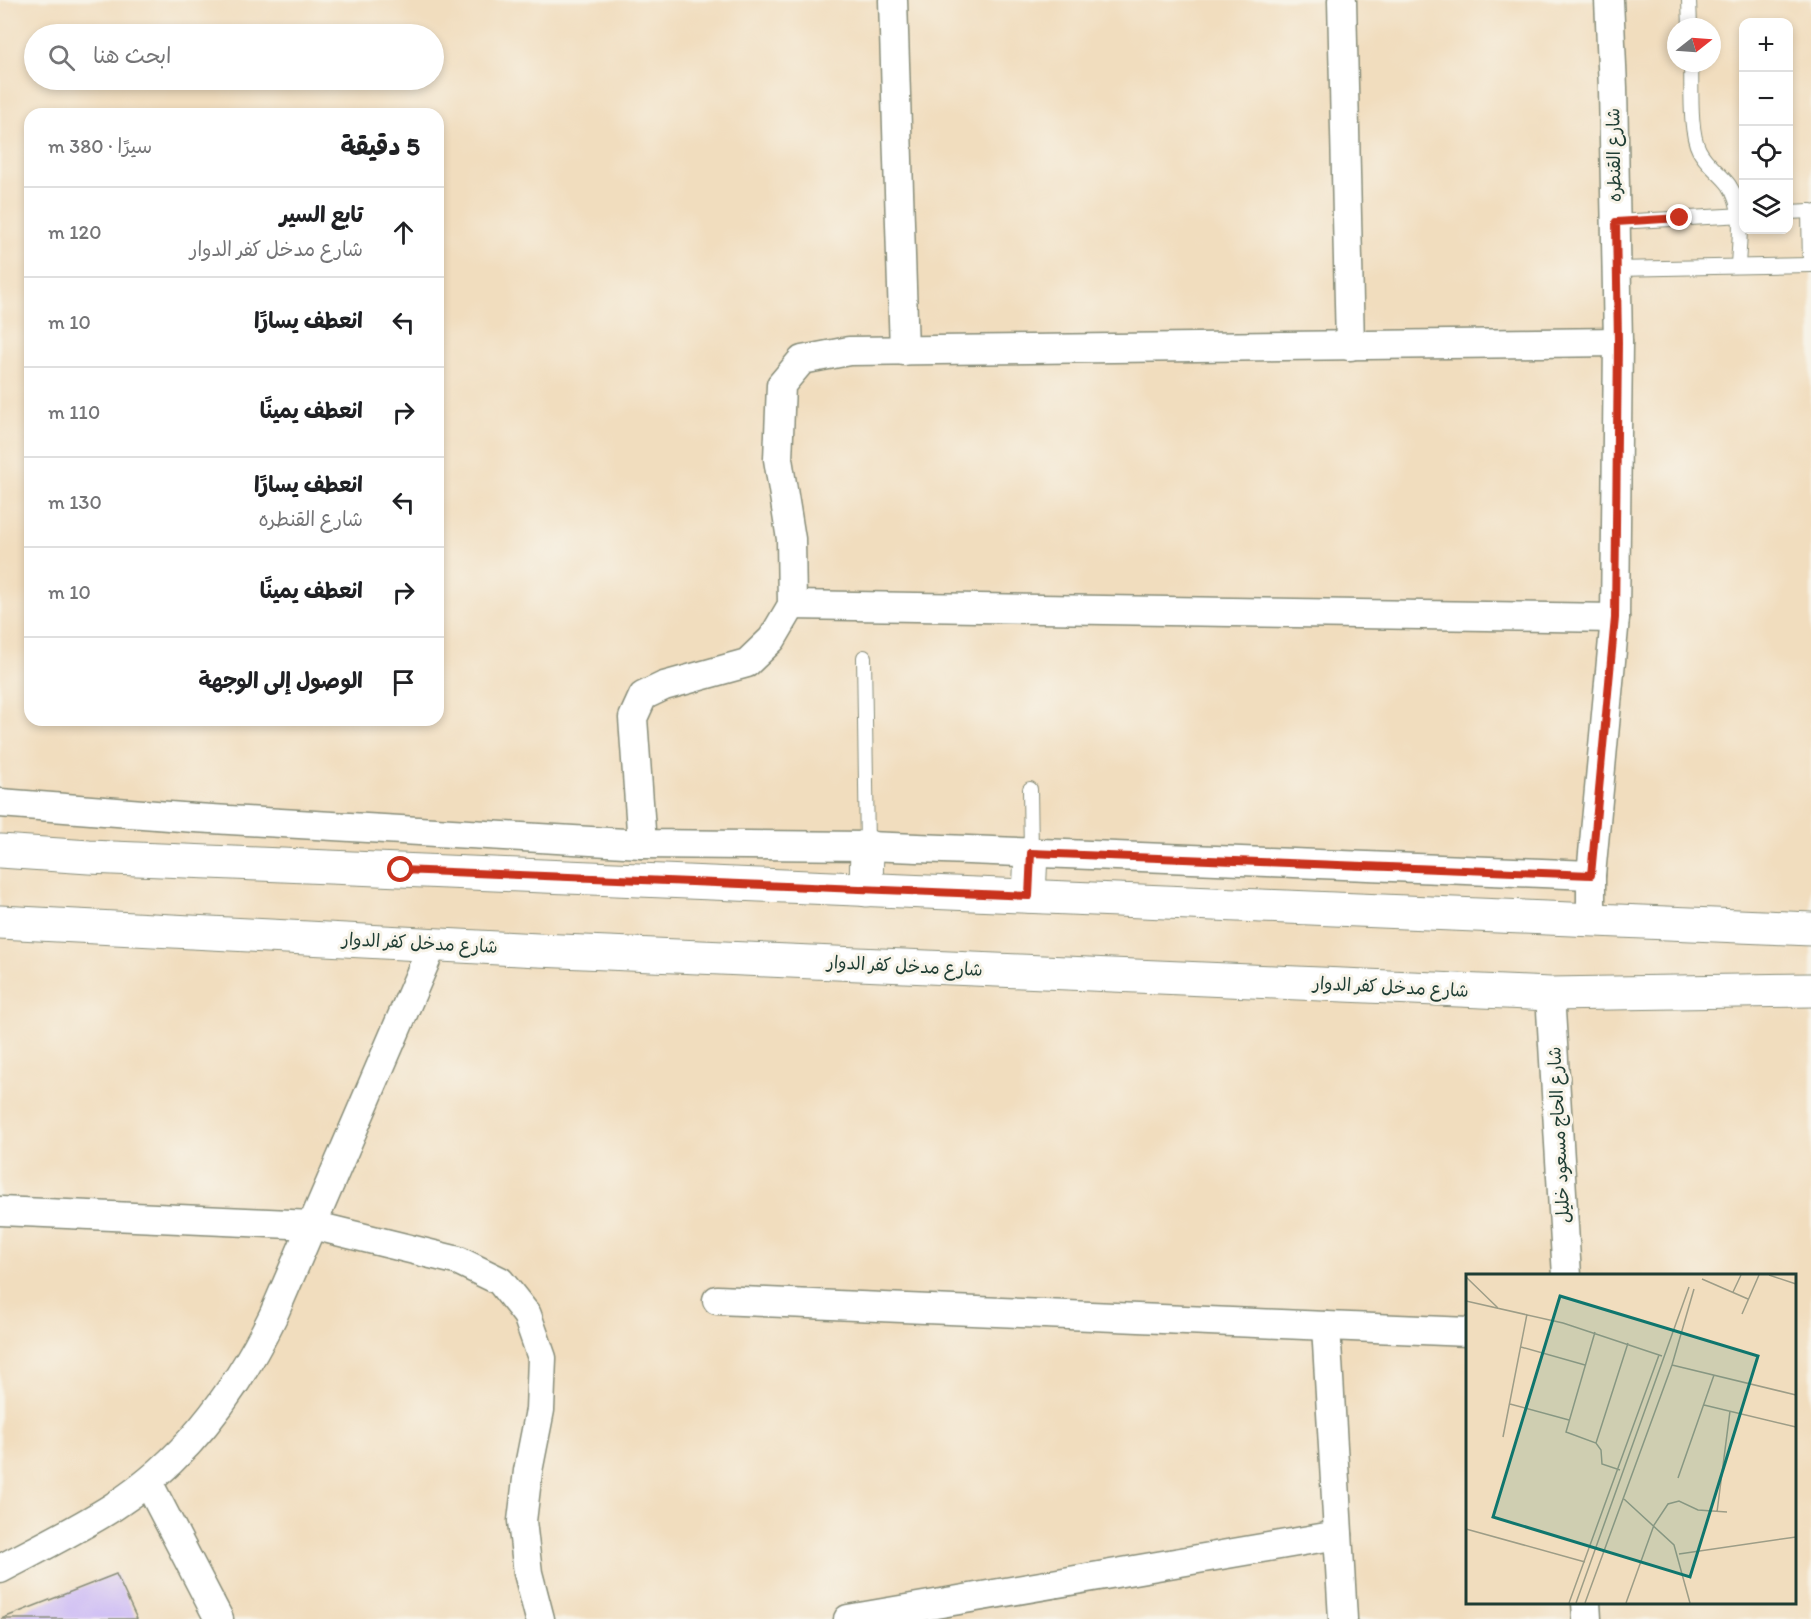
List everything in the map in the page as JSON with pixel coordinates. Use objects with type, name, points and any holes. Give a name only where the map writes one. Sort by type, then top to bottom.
[{"type":"main road","points":[[866,890],[867,846]]},
{"type":"main road","points":[[0,851],[89,857],[1811,929]]},
{"type":"main road","points":[[1029,896],[1031,853]]},
{"type":"main road","name":"شارع مدخل كفر الدوار","points":[[0,922],[433,944],[1550,994],[1811,990]]},
{"type":"street","points":[[893,0],[904,351]]},
{"type":"street","points":[[1342,0],[1350,346]]},
{"type":"street","name":"شارع القنطره","points":[[1591,920],[1591,875],[1615,618],[1618,342],[1609,0]]},
{"type":"street","points":[[642,844],[633,718],[644,696],[664,686],[747,663],[772,639],[792,605],[791,539],[778,459],[781,385],[802,360],[849,351],[1618,342]]},
{"type":"street","points":[[792,605],[1615,618]]},
{"type":"street","points":[[0,803],[195,818],[642,844],[867,846],[1591,875]]},
{"type":"street","points":[[0,1569],[87,1522],[148,1482],[179,1454],[207,1423],[232,1389],[259,1344],[433,944]]},
{"type":"street","name":"شارع الحاج مسعود خليل","points":[[1550,994],[1567,1274]]},
{"type":"street","points":[[0,1210],[312,1225],[459,1261],[500,1281],[527,1315],[542,1358],[540,1410],[528,1471],[522,1521],[528,1573],[540,1619]]},
{"type":"street","points":[[717,1299],[1466,1332]]},
{"type":"street","points":[[1326,1326],[1343,1619]]},
{"type":"street","points":[[148,1482],[219,1619]]},
{"type":"street","points":[[848,1619],[1338,1535]]},
{"type":"street","points":[[1586,1604],[1587,1619]]},
{"type":"lane","points":[[1689,0],[1690,18]]},
{"type":"lane","points":[[1691,72],[1693,135],[1699,151],[1729,186],[1739,206]]},
{"type":"lane","points":[[1616,269],[1810,265],[1810,211],[1793,212]]},
{"type":"lane","points":[[1616,222],[1739,215]]},
{"type":"lane","points":[[1738,266],[1741,234]]},
{"type":"lane","points":[[864,657],[867,846]]},
{"type":"lane","points":[[1030,789],[1031,853]]},
{"type":"building","points":[[116,1574],[137,1619],[1,1619]]},
{"type":"route","points":[[401,870],[1029,896],[1031,853],[1591,875],[1615,618],[1618,342],[1616,222],[1680,218]]}]
